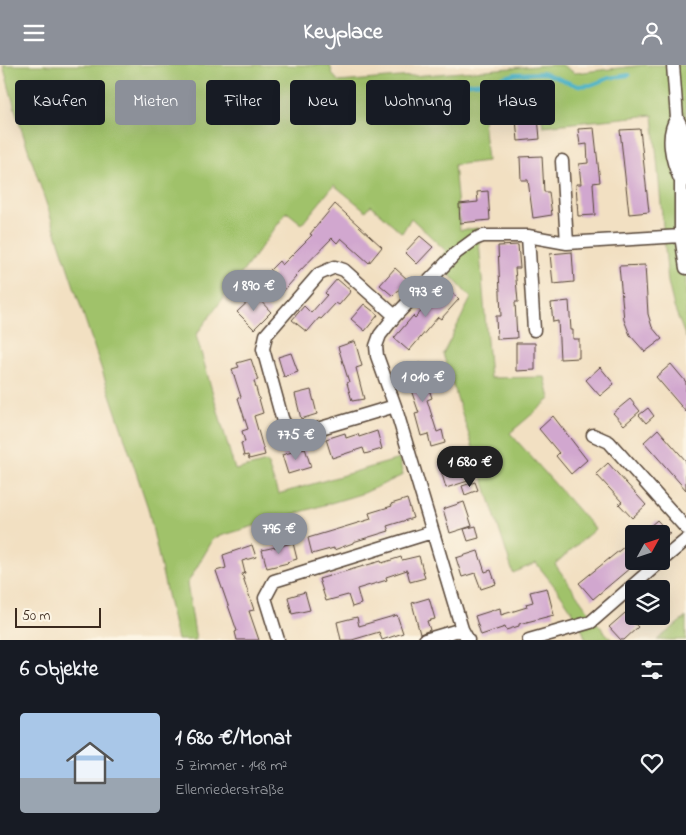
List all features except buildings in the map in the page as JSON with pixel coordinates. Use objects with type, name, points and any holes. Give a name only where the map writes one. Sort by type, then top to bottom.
[{"type":"street","points":[[674,65],[677,118],[681,126],[684,161],[681,236],[686,268]]},
{"type":"street","points":[[562,161],[567,243]]},
{"type":"street","points":[[426,640],[465,634],[377,356],[376,346],[380,335],[395,316],[456,253],[475,239],[483,236],[528,236],[567,243],[681,236]]},
{"type":"street","points":[[528,236],[534,330]]},
{"type":"street","points":[[394,406],[304,433],[290,432],[282,418],[263,349],[266,335],[319,274],[335,267],[344,270],[395,316]]},
{"type":"street","points":[[593,435],[609,442],[686,528]]},
{"type":"street","points":[[278,640],[265,597],[274,581],[432,531]]},
{"type":"street","points":[[670,553],[686,540]]},
{"type":"street","points":[[530,640],[591,622],[651,570]]},
{"type":"green space","points":[[3,65],[330,65],[333,75],[337,80],[290,80],[290,125],[356,125],[356,81],[548,65],[562,65],[575,73],[644,65],[686,65],[686,338],[674,307],[668,282],[653,115],[555,125],[555,80],[480,80],[480,125],[484,125],[487,161],[454,165],[460,230],[478,228],[490,378],[545,377],[550,399],[510,433],[595,529],[555,564],[596,622],[612,640],[586,640],[571,609],[536,563],[513,573],[443,354],[471,298],[437,261],[446,251],[411,218],[402,233],[371,205],[366,211],[334,185],[302,224],[287,212],[196,335],[235,470],[267,462],[278,494],[399,459],[403,475],[364,493],[214,538],[187,584],[196,640],[177,640],[148,508],[20,125],[105,125],[105,80],[15,80],[15,109]]},
{"type":"green space","points":[[686,617],[686,640],[657,640]]},
{"type":"waterway","points":[[470,83],[487,82],[516,74],[544,73],[578,86],[591,85],[609,78],[629,75]]}]
